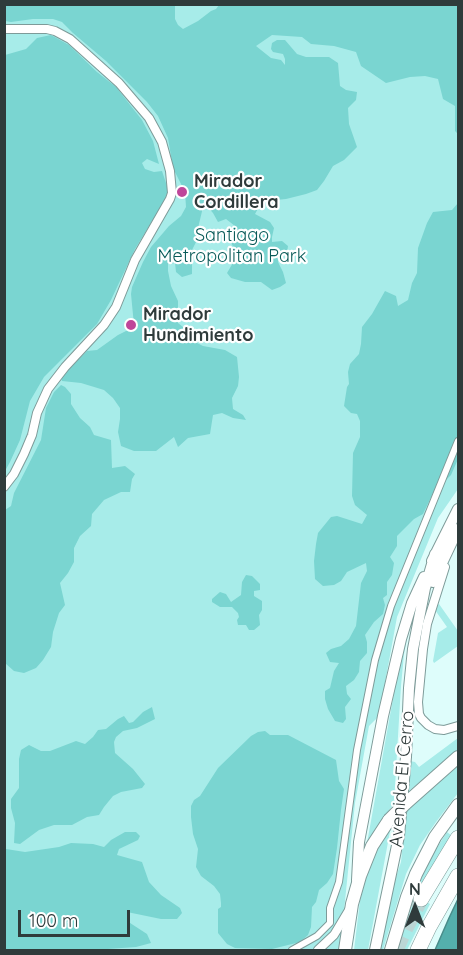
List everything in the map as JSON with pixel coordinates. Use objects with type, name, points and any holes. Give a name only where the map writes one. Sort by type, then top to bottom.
[{"type":"highway","points":[[421,899],[459,838]]},
{"type":"highway","points":[[418,951],[437,912],[459,876]]},
{"type":"highway","points":[[430,951],[459,882]]},
{"type":"main road","points":[[345,951],[357,886],[368,855],[378,837],[389,820],[405,804],[459,757]]},
{"type":"main road","points":[[391,951],[407,897],[420,865],[439,830],[459,806]]},
{"type":"street","points":[[4,29],[55,31],[70,39],[119,83],[149,118],[162,142],[170,171],[172,194],[135,260],[116,307],[104,325],[48,389],[37,413],[32,435],[24,454],[14,474],[4,487]]},
{"type":"street","points":[[292,951],[317,936],[330,923],[330,908],[339,882],[357,750],[375,660],[391,606],[459,441]]},
{"type":"street","points":[[357,886],[359,842],[381,726],[399,649],[412,603],[459,509]]},
{"type":"street","points":[[444,536],[458,531]]},
{"type":"street","name":"Avenida El Cerro","points":[[422,606],[458,531]]},
{"type":"street","name":"Avenida El Cerro","points":[[448,549],[425,636],[418,696],[419,714],[424,722],[435,729],[449,730],[459,726]]},
{"type":"street","name":"Avenida El Cerro","points":[[375,951],[399,836],[411,668],[425,588],[435,554]]},
{"type":"street","points":[[318,951],[334,935],[352,904]]},
{"type":"green space","name":"Santiago Metropolitan Park","points":[[5,5],[458,5],[458,489],[438,518],[397,617],[379,716],[369,726],[355,803],[340,950],[5,950]]},
{"type":"green space","points":[[439,604],[458,631],[458,646],[434,663],[438,633],[447,627],[435,610],[435,606]]},
{"type":"green space","points":[[411,619],[401,686],[394,803],[367,843],[401,654]]},
{"type":"green space","points":[[458,738],[458,750],[409,791],[410,761],[415,762],[419,767]]},
{"type":"green space","points":[[458,764],[458,793],[420,845],[406,874],[383,950],[378,950],[401,862],[406,811]]},
{"type":"green space","points":[[391,826],[368,950],[354,950],[362,884],[377,847]]},
{"type":"green space","points":[[447,832],[452,836],[418,897],[430,904],[407,950],[397,950],[422,876]]},
{"type":"shaded area","points":[[5,4],[175,5],[175,19],[183,29],[219,5],[458,5],[458,134],[455,131],[455,106],[443,99],[438,79],[425,76],[410,77],[386,83],[361,66],[356,52],[334,46],[311,44],[302,37],[272,35],[256,46],[271,58],[281,60],[285,65],[283,54],[273,52],[271,49],[272,43],[277,40],[285,40],[297,54],[306,57],[329,57],[338,63],[340,86],[357,92],[356,100],[348,108],[349,124],[357,147],[344,160],[333,166],[317,190],[286,199],[276,200],[266,197],[261,203],[255,214],[270,222],[274,228],[272,242],[282,241],[288,246],[287,253],[279,255],[278,262],[286,283],[280,287],[272,290],[261,282],[245,282],[231,278],[227,273],[237,256],[231,235],[235,226],[226,219],[218,222],[204,203],[197,240],[192,250],[192,274],[182,277],[176,272],[175,263],[168,264],[171,286],[178,301],[178,323],[189,332],[194,330],[193,341],[203,346],[225,350],[237,357],[239,377],[238,386],[232,398],[233,409],[243,415],[246,420],[222,413],[213,415],[210,434],[188,438],[178,447],[174,437],[156,451],[134,451],[121,446],[118,432],[120,408],[113,398],[104,390],[81,383],[62,381],[61,377],[87,351],[97,350],[134,325],[132,287],[151,247],[181,216],[186,207],[185,192],[173,168],[168,138],[158,116],[147,102],[62,22],[53,19],[5,21]]},
{"type":"shaded area","points":[[51,35],[69,45],[116,87],[142,120],[153,141],[159,164],[147,159],[142,163],[145,169],[154,172],[162,171],[168,189],[166,198],[135,249],[97,324],[44,377],[30,401],[20,440],[5,471],[5,55],[26,49],[37,38]]},
{"type":"shaded area","points":[[458,203],[458,459],[451,475],[433,493],[423,514],[414,519],[397,536],[397,546],[390,557],[394,563],[392,575],[387,582],[387,595],[383,598],[385,605],[383,614],[365,635],[367,653],[360,661],[359,672],[354,680],[346,686],[347,694],[351,699],[345,707],[346,719],[343,723],[335,721],[325,699],[325,691],[330,688],[334,671],[339,663],[330,662],[326,653],[341,646],[349,639],[356,626],[361,583],[367,571],[366,563],[347,572],[341,581],[334,585],[323,586],[315,579],[314,561],[318,533],[331,517],[337,516],[362,524],[367,515],[355,505],[352,496],[353,453],[360,437],[360,421],[357,414],[351,413],[344,406],[349,384],[348,372],[350,364],[359,354],[362,327],[385,291],[396,296],[398,306],[408,300],[417,273],[418,248],[433,212],[452,210]]},
{"type":"shaded area","points":[[61,385],[71,394],[71,404],[94,435],[111,440],[112,468],[125,466],[135,474],[130,492],[121,492],[104,500],[92,514],[91,526],[80,536],[74,548],[74,562],[60,583],[65,605],[59,613],[51,647],[36,668],[24,673],[14,671],[5,663],[5,510],[11,506],[14,493],[41,440],[46,408],[54,392]]},
{"type":"shaded area","points":[[246,575],[252,576],[260,584],[260,590],[254,591],[254,596],[262,601],[262,610],[259,615],[260,625],[254,630],[249,630],[246,625],[238,625],[238,613],[232,607],[220,607],[212,602],[212,599],[220,592],[226,594],[231,602],[241,595],[242,582]]},
{"type":"shaded area","points":[[152,707],[155,719],[137,728],[123,731],[114,742],[115,753],[133,769],[145,784],[142,788],[113,796],[99,815],[87,817],[72,825],[54,825],[39,830],[20,844],[14,843],[15,823],[11,799],[19,788],[21,750],[29,745],[41,751],[50,751],[76,741],[85,744],[98,730],[106,729],[124,716],[129,723],[133,722]]},
{"type":"shaded area","points":[[265,731],[270,735],[288,735],[336,760],[339,781],[344,789],[337,848],[333,874],[319,890],[312,907],[311,927],[308,935],[300,942],[272,949],[235,948],[227,944],[218,933],[220,894],[201,876],[196,867],[198,849],[193,834],[191,806],[218,768],[251,736]]},
{"type":"shaded area","points":[[4,813],[6,849],[25,852],[71,843],[104,847],[125,832],[136,832],[140,836],[138,840],[119,849],[117,855],[142,862],[149,882],[161,895],[180,908],[182,913],[177,919],[161,919],[127,912],[127,921],[147,934],[151,943],[136,947],[94,950],[5,950]]},
{"type":"shaded area","points":[[458,899],[458,950],[435,950],[449,918]]},
{"type":"tunnel","points":[[396,950],[421,899]]},
{"type":"place","name":"Mirador Cordillera","points":[[182,192]]},
{"type":"place","name":"Mirador Hundimiento","points":[[131,325]]}]
